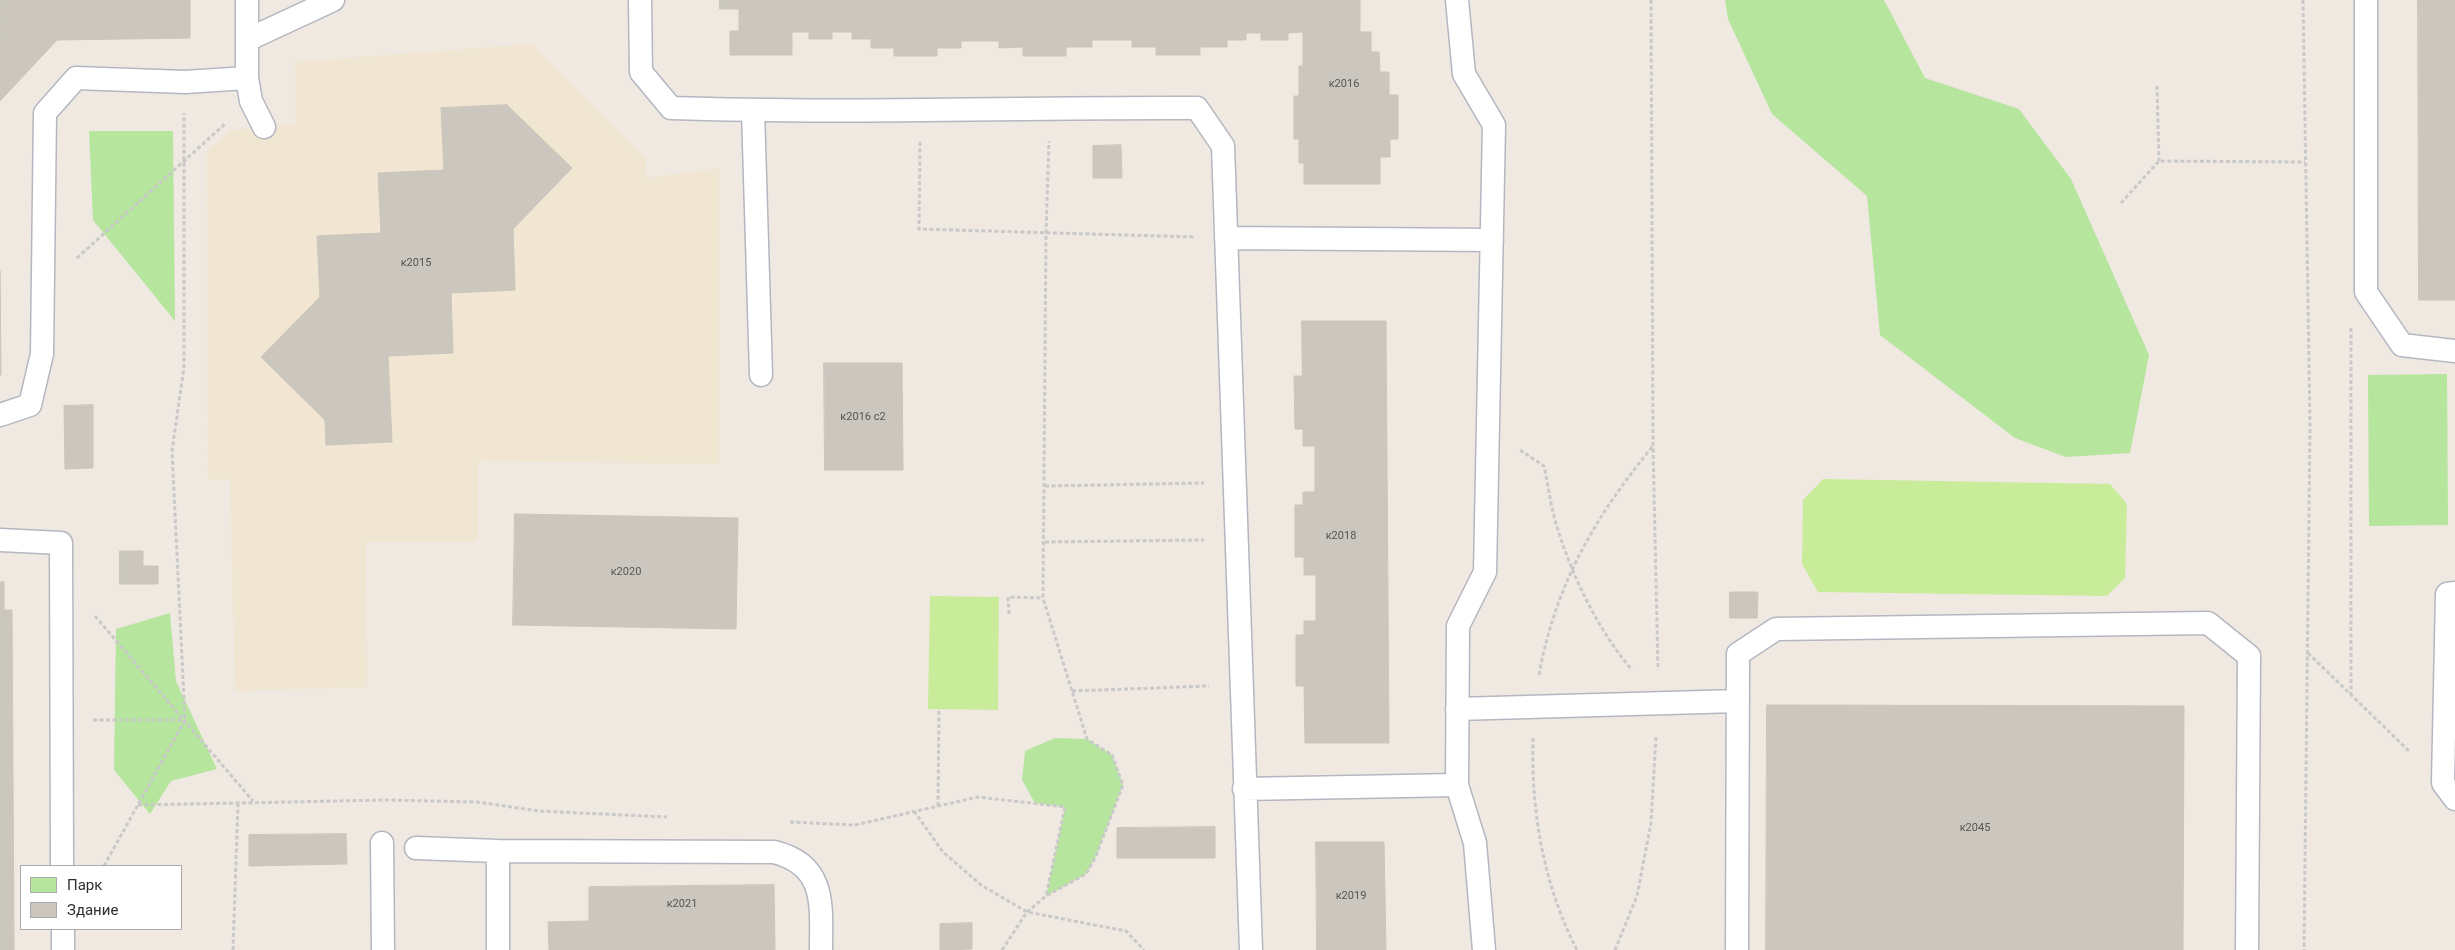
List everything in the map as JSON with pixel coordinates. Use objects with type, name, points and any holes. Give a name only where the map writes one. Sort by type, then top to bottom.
[{"type":"lane","points":[[247,0],[246,78],[251,101],[264,127]]},
{"type":"lane","points":[[247,40],[332,0]]},
{"type":"lane","points":[[640,0],[641,72],[671,108],[753,111],[1050,107],[1197,108],[1223,146],[1240,685],[1251,950]]},
{"type":"lane","points":[[1457,0],[1464,74],[1494,125],[1485,572],[1458,626],[1457,785],[1475,843],[1484,950]]},
{"type":"lane","points":[[2366,0],[2366,292],[2402,345],[2455,351]]},
{"type":"lane","points":[[0,415],[30,405],[42,354],[45,113],[76,78],[184,82],[246,78]]},
{"type":"lane","points":[[753,111],[761,375]]},
{"type":"lane","points":[[1226,238],[1492,240]]},
{"type":"lane","points":[[0,540],[61,543],[62,865]]},
{"type":"lane","points":[[2449,791],[2447,594],[2455,593]]},
{"type":"lane","points":[[1737,950],[1738,654],[1776,629],[2208,624],[2249,656],[2247,950]]},
{"type":"lane","points":[[1457,709],[1658,701],[1738,701]]},
{"type":"lane","points":[[1244,788],[1457,785]]},
{"type":"lane","points":[[382,843],[383,950]]},
{"type":"lane","points":[[416,848],[498,851],[774,852],[791,856],[806,868],[818,886],[821,906],[821,950]]},
{"type":"lane","points":[[498,851],[498,950]]},
{"type":"lane","points":[[63,930],[63,950]]},
{"type":"path","points":[[1615,950],[1637,896],[1651,823],[1658,701],[1653,426],[1651,0]]},
{"type":"path","points":[[2303,0],[2310,426],[2304,950]]},
{"type":"path","points":[[105,865],[185,720],[172,451],[184,367],[184,82]]},
{"type":"path","points":[[2121,203],[2159,161],[2157,86]]},
{"type":"path","points":[[43,289],[251,101]]},
{"type":"path","points":[[1002,950],[1027,912],[1046,896],[1086,874],[1096,856],[1123,785],[1112,755],[1087,739],[1043,598],[1046,234],[1050,107]]},
{"type":"path","points":[[921,109],[919,229],[1226,238]]},
{"type":"path","points":[[2159,161],[2305,162]]},
{"type":"path","points":[[2351,695],[2351,317],[2366,292]]},
{"type":"path","points":[[1488,429],[1544,466],[1555,520],[1573,568],[1595,616],[1622,659],[1658,701]]},
{"type":"path","points":[[1044,486],[1234,482]]},
{"type":"path","points":[[1044,542],[1236,539]]},
{"type":"path","points":[[1009,614],[1008,597],[1043,598]]},
{"type":"path","points":[[94,615],[253,802]]},
{"type":"path","points":[[2308,653],[2449,791]]},
{"type":"path","points":[[1072,691],[1240,685]]},
{"type":"path","points":[[938,806],[939,709]]},
{"type":"path","points":[[62,719],[185,720]]},
{"type":"path","points":[[786,822],[855,824],[978,796],[1065,806],[1046,896]]},
{"type":"path","points":[[138,804],[386,800],[477,802],[539,811],[668,817]]},
{"type":"path","points":[[233,950],[238,802]]},
{"type":"path","points":[[914,811],[943,852],[981,885],[1027,912],[1126,931],[1144,950]]},
{"type":"shaded area","points":[[532,44],[645,158],[647,178],[719,168],[719,464],[478,461],[478,542],[366,542],[367,687],[235,691],[230,480],[208,479],[207,150],[232,130],[296,124],[295,62]]},
{"type":"green space","points":[[1725,0],[1884,0],[1925,78],[2019,109],[2071,179],[2149,355],[2130,453],[2066,457],[2015,438],[1880,335],[1867,196],[1772,114],[1728,19]]},
{"type":"green space","points":[[89,131],[173,131],[175,321],[93,220]]},
{"type":"green space","points":[[2447,374],[2448,525],[2369,526],[2368,375]]},
{"type":"green space","points":[[1823,479],[2110,484],[2127,504],[2125,578],[2107,596],[1818,592],[1802,564],[1803,500]]},
{"type":"green space","points":[[930,596],[999,597],[998,710],[928,709]]},
{"type":"green space","points":[[170,613],[176,681],[217,769],[171,781],[150,814],[114,770],[116,629]]},
{"type":"green space","points":[[1055,738],[1087,739],[1112,755],[1123,785],[1096,856],[1086,874],[1046,896],[1065,807],[1035,803],[1022,780],[1025,751]]},
{"type":"building","points":[[0,0],[190,0],[190,38],[57,40],[0,101]]},
{"type":"building","points":[[720,0],[1360,0],[1360,32],[1371,32],[1371,52],[1379,52],[1380,72],[1389,72],[1389,95],[1398,95],[1398,139],[1390,139],[1390,157],[1380,157],[1380,184],[1304,184],[1304,163],[1299,163],[1299,139],[1294,139],[1294,96],[1299,96],[1299,66],[1303,66],[1303,32],[1288,33],[1288,40],[1261,40],[1261,33],[1246,33],[1246,40],[1227,40],[1227,47],[1200,47],[1200,55],[1156,55],[1156,47],[1132,47],[1132,40],[1092,40],[1092,47],[1066,47],[1066,56],[1023,56],[1023,47],[999,48],[999,41],[961,41],[961,48],[937,48],[937,56],[894,56],[894,48],[871,48],[871,39],[852,39],[852,32],[832,32],[832,39],[809,39],[809,32],[792,32],[792,55],[730,55],[730,31],[739,31],[739,9],[720,9]]},
{"type":"building","points":[[2418,0],[2455,0],[2455,300],[2419,300]]},
{"type":"building","points":[[507,105],[572,168],[513,229],[515,290],[451,293],[453,353],[388,356],[392,442],[326,445],[325,420],[261,357],[320,297],[317,236],[381,233],[378,173],[444,170],[441,108]]},
{"type":"building","points":[[1121,145],[1122,178],[1093,178],[1093,146]]},
{"type":"building","points":[[0,271],[1,375],[0,375]]},
{"type":"building","points":[[1302,321],[1386,321],[1389,743],[1305,743],[1304,686],[1296,686],[1296,635],[1304,635],[1304,621],[1316,621],[1316,575],[1304,575],[1304,557],[1295,557],[1295,505],[1303,505],[1303,492],[1315,492],[1315,446],[1303,446],[1303,429],[1295,429],[1294,376],[1302,376]]},
{"type":"building","points":[[824,363],[902,363],[903,470],[825,470]]},
{"type":"building","points":[[93,405],[93,468],[65,469],[64,406]]},
{"type":"building","points":[[515,514],[738,518],[736,629],[513,625]]},
{"type":"building","points":[[120,551],[143,551],[143,566],[158,566],[158,584],[120,584]]},
{"type":"building","points":[[0,582],[4,582],[4,610],[12,610],[14,950],[0,950]]},
{"type":"building","points":[[1730,592],[1758,592],[1757,618],[1730,618]]},
{"type":"building","points":[[1767,705],[2184,706],[2183,950],[1766,950]]},
{"type":"building","points":[[1215,827],[1215,858],[1117,858],[1117,828]]},
{"type":"building","points":[[346,834],[347,864],[249,866],[249,835]]},
{"type":"building","points":[[1316,842],[1384,842],[1386,950],[1317,950]]},
{"type":"building","points":[[774,885],[775,950],[549,950],[548,922],[589,921],[589,887]]},
{"type":"building","points":[[972,923],[972,949],[940,950],[940,924]]}]
